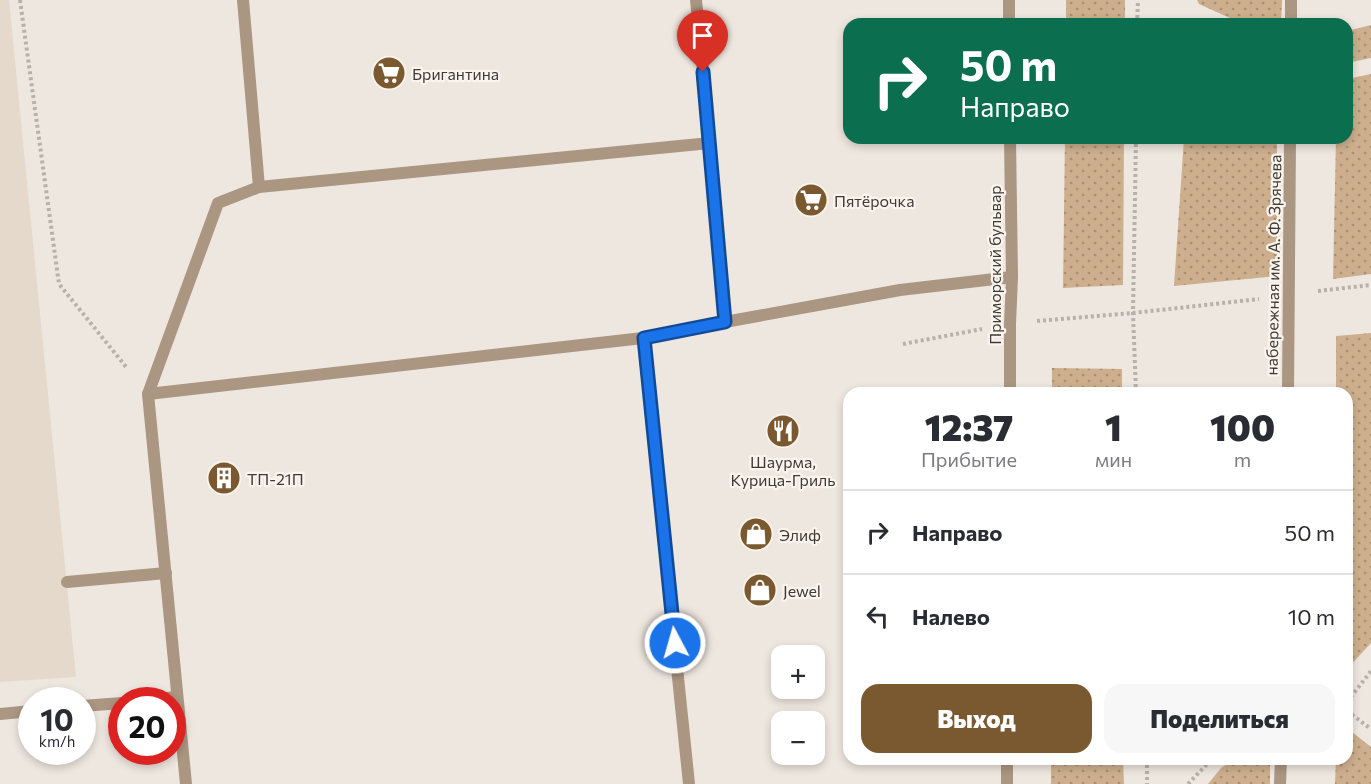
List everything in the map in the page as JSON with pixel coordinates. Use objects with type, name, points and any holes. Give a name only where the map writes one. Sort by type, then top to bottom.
[{"type":"street","points":[[243,0],[259,187]]},
{"type":"street","points":[[696,0],[725,322]]},
{"type":"street","points":[[1009,0],[1009,18]]},
{"type":"street","points":[[1291,0],[1291,18]]},
{"type":"street","points":[[176,687],[148,394],[218,203],[259,187],[710,143]]},
{"type":"street","name":"Приморский бульвар","points":[[1010,144],[1012,277],[1010,387]]},
{"type":"street","name":"набережная им. А. Ф. Зрячева","points":[[1288,387],[1290,144]]},
{"type":"street","points":[[148,394],[644,338],[900,290],[1012,277]]},
{"type":"street","points":[[644,338],[689,784]]},
{"type":"street","points":[[67,582],[166,573]]},
{"type":"street","points":[[0,714],[18,712]]},
{"type":"street","points":[[184,765],[186,784]]},
{"type":"street","points":[[1007,765],[1007,784]]},
{"type":"street","points":[[1280,784],[1281,765]]},
{"type":"path","points":[[20,0],[59,284],[148,394]]},
{"type":"path","points":[[1137,18],[1138,0]]},
{"type":"path","points":[[1136,144],[1133,314],[1136,387]]},
{"type":"path","points":[[903,344],[1010,324],[1133,314],[1371,285]]},
{"type":"path","points":[[1353,694],[1371,671]]},
{"type":"path","points":[[1353,716],[1371,729]]},
{"type":"path","points":[[1147,765],[1147,784]]},
{"type":"path","points":[[1188,784],[1206,765]]},
{"type":"shaded area","points":[[0,0],[9,0],[76,677],[0,682]]},
{"type":"shaded area","points":[[1066,0],[1125,0],[1125,18],[1066,18]]},
{"type":"shaded area","points":[[1197,0],[1282,0],[1281,18],[1230,18],[1199,4]]},
{"type":"shaded area","points":[[1371,25],[1371,58],[1353,62],[1353,30]]},
{"type":"shaded area","points":[[1371,74],[1371,274],[1333,279],[1336,144],[1353,144],[1353,78]]},
{"type":"shaded area","points":[[1065,144],[1124,144],[1123,285],[1063,288]]},
{"type":"shaded area","points":[[1184,144],[1277,144],[1277,276],[1174,286]]},
{"type":"shaded area","points":[[1371,333],[1371,643],[1353,662],[1353,387],[1336,387],[1336,336]]},
{"type":"shaded area","points":[[1052,368],[1122,369],[1122,387],[1052,387]]},
{"type":"shaded area","points":[[1353,733],[1371,747],[1371,784],[1335,784],[1336,765],[1353,765]]},
{"type":"shaded area","points":[[1051,765],[1123,765],[1124,784],[1051,784]]},
{"type":"shaded area","points":[[1226,765],[1270,765],[1270,784],[1208,784]]},
{"type":"place","name":"Бригантина","points":[[389,73]]},
{"type":"place","name":"Пятёрочка","points":[[811,200]]},
{"type":"place","name":"Шаурма, Курица-Гриль","points":[[783,431]]},
{"type":"place","name":"ТП-21П","points":[[224,478]]},
{"type":"place","name":"Элиф","points":[[756,534]]},
{"type":"place","name":"Jewel","points":[[760,590]]},
{"type":"route","points":[[675,643],[644,338],[725,322],[703,72]]}]
